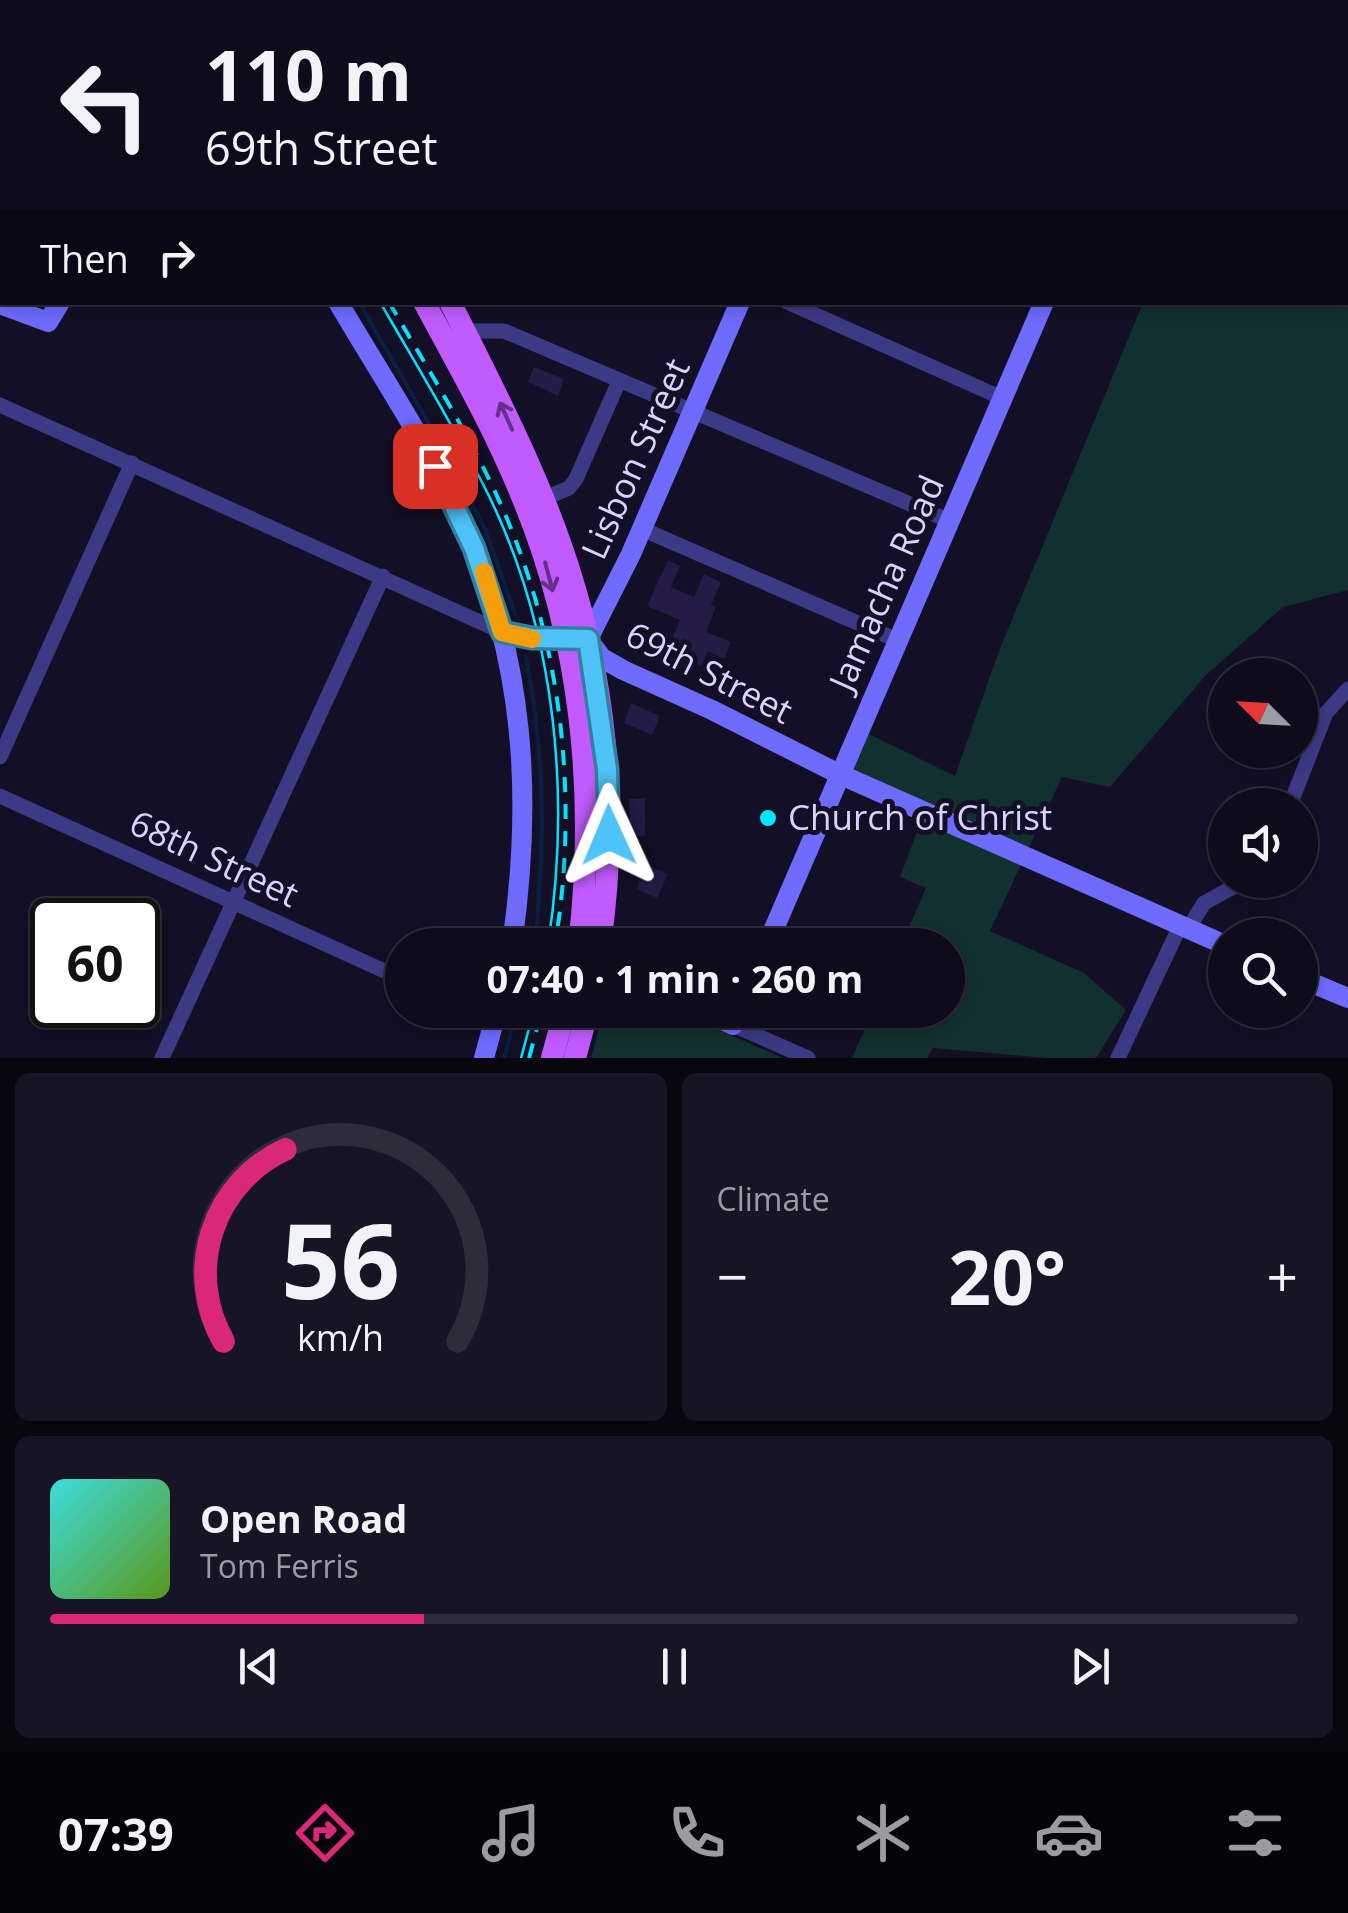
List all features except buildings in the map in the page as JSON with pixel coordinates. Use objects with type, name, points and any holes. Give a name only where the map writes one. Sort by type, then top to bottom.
[{"type":"main road","points":[[426,305],[522,496],[576,639],[607,769],[608,850],[601,928]]},
{"type":"main road","points":[[452,305],[543,499],[575,590],[588,803],[579,928]]},
{"type":"main road","points":[[552,1058],[560,1028]]},
{"type":"main road","points":[[575,1058],[583,1028]]},
{"type":"street","points":[[3,305],[48,322],[58,305]]},
{"type":"street","points":[[340,305],[435,466],[462,520],[486,577],[502,632],[521,741],[525,813],[514,928]]},
{"type":"street","name":"Lisbon Street","points":[[576,639],[604,611],[739,305]]},
{"type":"street","points":[[794,305],[1002,398]]},
{"type":"street","name":"Jamacha Road","points":[[774,928],[1043,305]]},
{"type":"street","points":[[440,332],[504,331],[950,522]]},
{"type":"street","points":[[543,499],[569,488],[576,480],[620,380]]},
{"type":"street","points":[[0,404],[502,632],[530,638],[576,639]]},
{"type":"street","points":[[0,757],[132,462]]},
{"type":"street","points":[[642,529],[898,640]]},
{"type":"street","points":[[162,1058],[384,576]]},
{"type":"street","name":"69th Street","points":[[576,639],[623,670],[839,774],[1208,938]]},
{"type":"street","points":[[1297,788],[1326,713],[1348,689]]},
{"type":"street","name":"68th Street","points":[[0,796],[385,971]]},
{"type":"street","points":[[1123,1056],[1184,928],[1204,903],[1213,898]]},
{"type":"street","points":[[1318,986],[1348,998]]},
{"type":"street","points":[[484,1058],[488,1028]]},
{"type":"street","points":[[756,1028],[808,1058]]},
{"type":"green space","points":[[1142,305],[1348,305],[1348,590],[1283,607],[1225,658],[1208,658],[1208,673],[1110,787],[1062,777],[990,931],[1084,973],[1126,1010],[1096,1058],[1047,1058],[933,1048],[927,1058],[852,1058],[865,1028],[965,1028],[965,928],[908,928],[926,888],[900,877],[926,808],[839,774],[859,729],[955,776],[999,651]]},
{"type":"green space","points":[[599,1028],[714,1028],[783,1058],[591,1058]]},
{"type":"waterway","points":[[361,305],[485,529],[515,614]]},
{"type":"waterway","points":[[526,657],[539,745],[542,803],[537,928]]},
{"type":"waterway","points":[[504,1058],[512,1028]]},
{"type":"tram line","points":[[382,305],[489,496],[530,603],[543,659],[557,774],[558,831],[550,928]]},
{"type":"tram line","points":[[521,1058],[529,1028]]},
{"type":"railway","points":[[391,305],[485,471],[519,549],[537,604],[550,660],[565,774],[557,928]]},
{"type":"railway","points":[[529,1058],[537,1028]]},
{"type":"slow traffic","points":[[484,572],[502,632],[532,639]]},
{"type":"place","name":"Church of Christ","points":[[768,818]]},
{"type":"route","points":[[435,466],[486,577],[502,632],[532,638],[588,639],[607,769],[609,835]]}]
